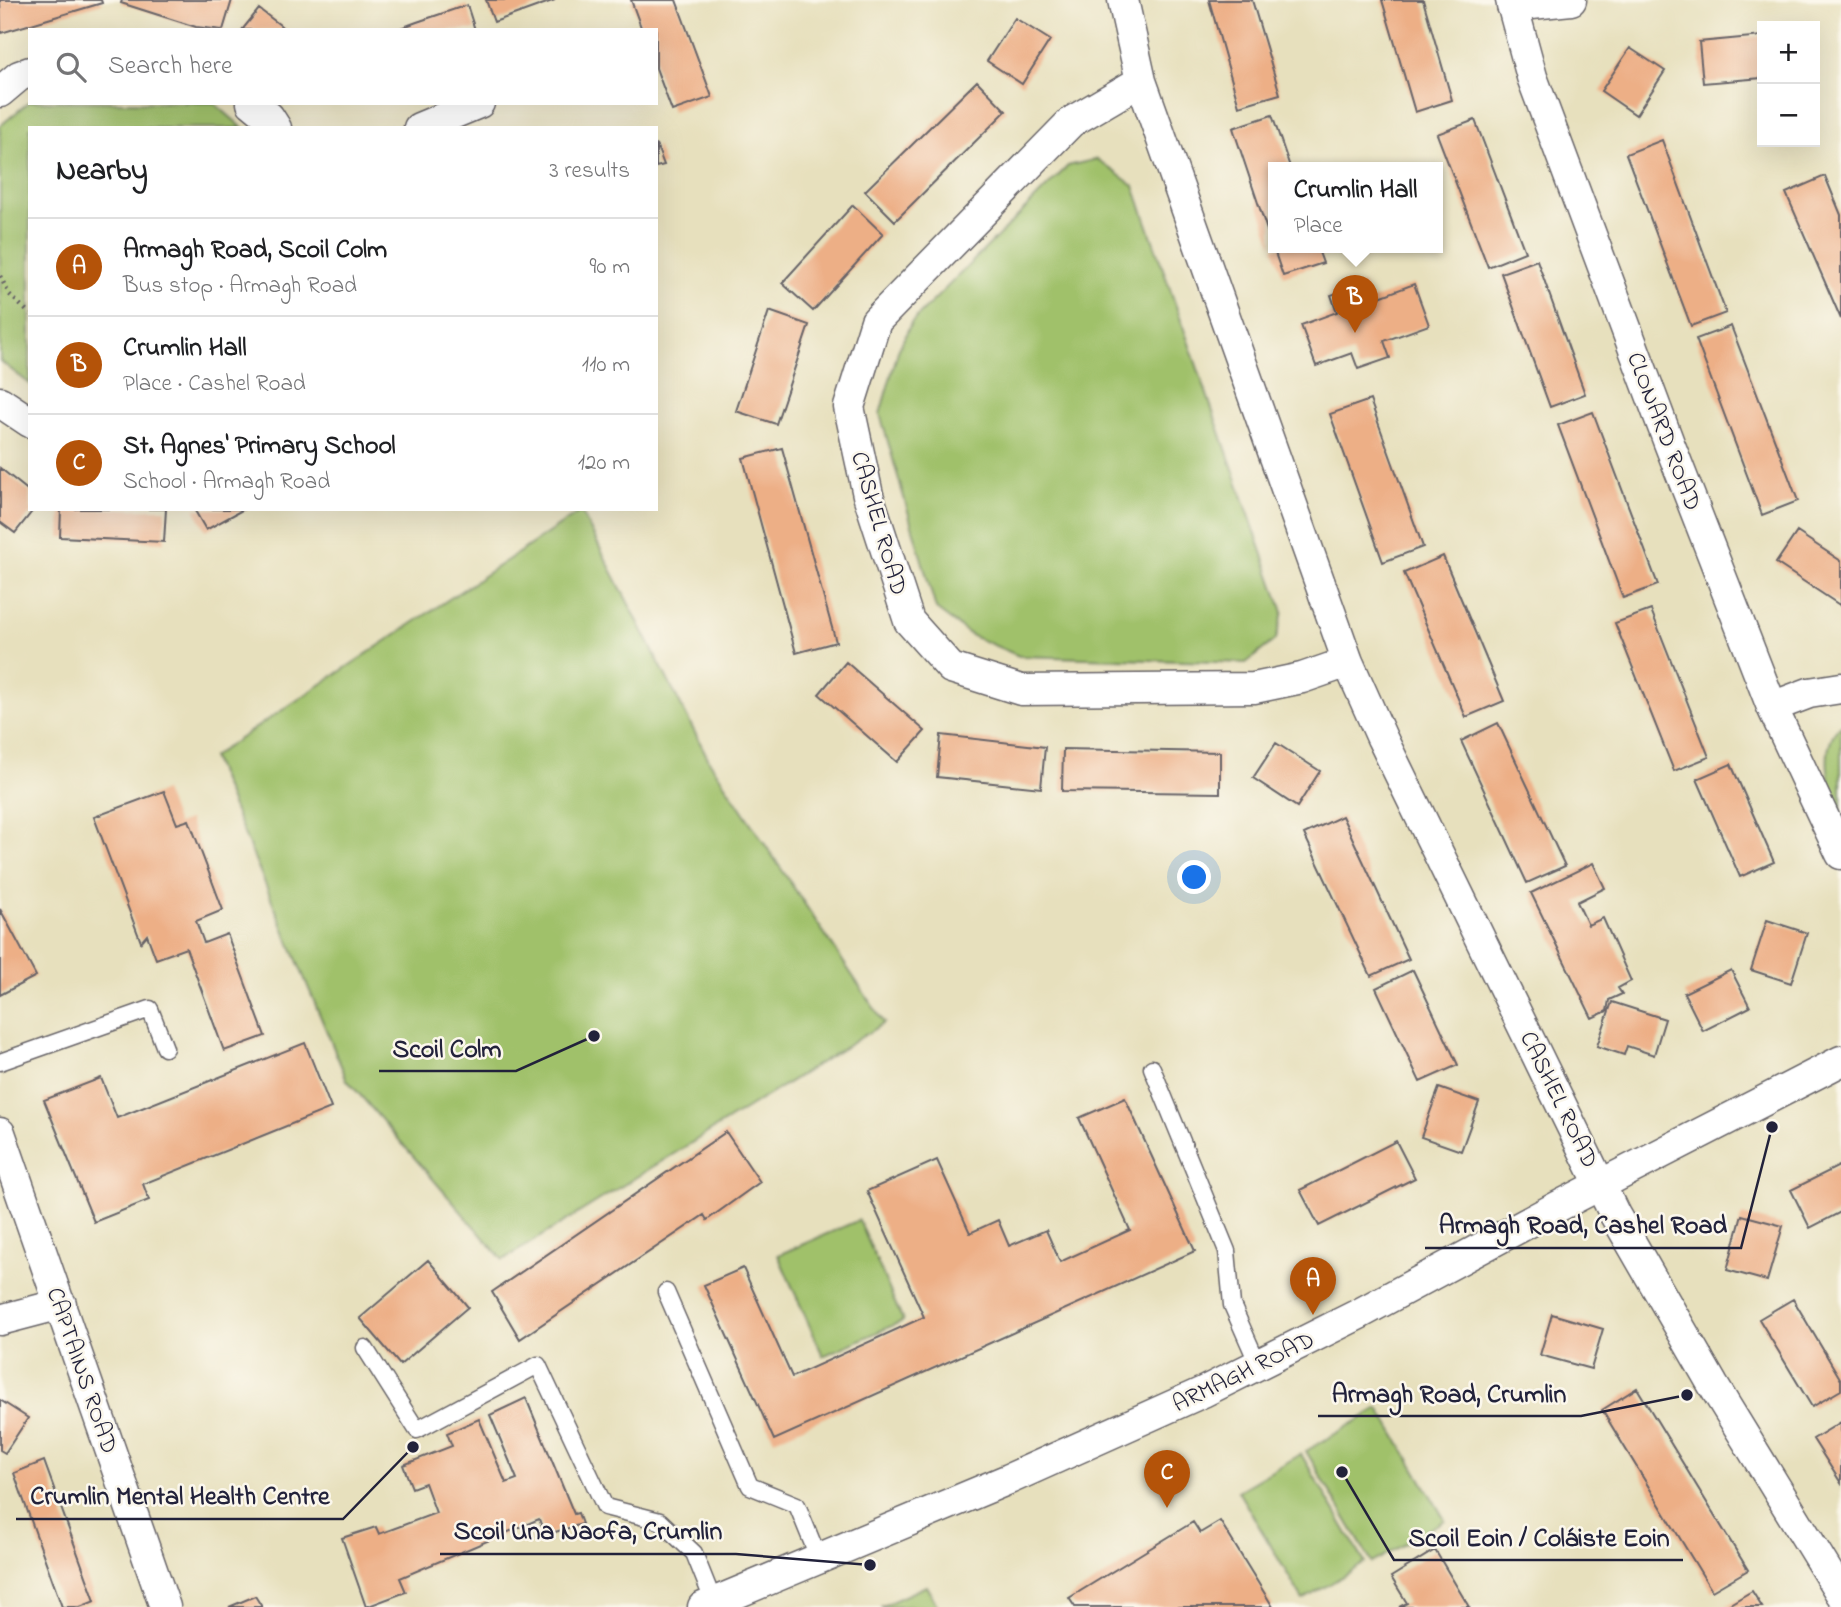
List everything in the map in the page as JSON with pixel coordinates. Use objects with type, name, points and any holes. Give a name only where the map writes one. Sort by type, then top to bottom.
[{"type":"street","name":"CASHEL ROAD","points":[[1123,0],[1141,80],[1348,662],[1615,1214],[1713,1385],[1841,1594]]},
{"type":"street","points":[[1511,3],[1571,0]]},
{"type":"street","name":"CLONARD ROAD","points":[[1511,3],[1532,77],[1772,707],[1841,854]]},
{"type":"street","points":[[0,92],[19,76],[28,73]]},
{"type":"street","name":"CASHEL ROAD","points":[[1141,80],[1071,122],[876,321],[849,407],[868,495],[909,621],[951,668],[1021,690],[1254,688],[1302,678],[1348,662]]},
{"type":"street","points":[[254,105],[269,117],[274,126]]},
{"type":"street","points":[[424,126],[474,105]]},
{"type":"street","points":[[0,402],[28,421]]},
{"type":"street","points":[[1772,707],[1809,693],[1841,688]]},
{"type":"street","name":"ARMAGH ROAD","points":[[708,1605],[756,1596],[819,1559],[1009,1479],[1258,1364],[1359,1314],[1447,1264],[1841,1061]]},
{"type":"street","name":"CAPTAINS ROAD","points":[[0,1133],[165,1607]]},
{"type":"street","points":[[0,1320],[61,1304]]},
{"type":"lane","points":[[0,1062],[150,1009],[165,1048]]},
{"type":"lane","points":[[1152,1068],[1227,1251],[1232,1305],[1258,1364]]},
{"type":"lane","points":[[666,1292],[750,1486],[797,1505],[819,1559]]},
{"type":"lane","points":[[365,1348],[417,1430],[538,1365],[605,1507],[660,1521],[694,1553],[708,1605]]},
{"type":"path","points":[[0,276],[9,294],[28,312]]},
{"type":"green space","points":[[28,103],[28,105],[216,105],[241,126],[28,126],[28,382],[0,361],[0,126]]},
{"type":"green space","points":[[1097,159],[1134,186],[1283,612],[1276,639],[1246,663],[1019,656],[972,636],[936,609],[880,414],[898,351],[911,323],[1068,166]]},
{"type":"green space","points":[[581,511],[710,762],[884,1023],[503,1260],[347,1080],[212,757]]},
{"type":"green space","points":[[1841,725],[1841,817],[1830,783],[1828,757],[1834,734]]},
{"type":"green space","points":[[859,1220],[903,1321],[823,1356],[778,1255]]},
{"type":"green space","points":[[1379,1408],[1445,1520],[1372,1563],[1306,1451]]},
{"type":"green space","points":[[1301,1454],[1365,1563],[1303,1600],[1238,1491]]},
{"type":"green space","points":[[926,1586],[938,1607],[880,1607]]},
{"type":"building","points":[[0,0],[101,0],[102,3],[1,33]]},
{"type":"building","points":[[122,0],[232,0],[224,28],[196,27],[121,3]]},
{"type":"building","points":[[486,0],[555,0],[494,22]]},
{"type":"building","points":[[631,0],[676,0],[712,97],[672,111],[658,73],[658,28],[641,28]]},
{"type":"building","points":[[1209,0],[1252,0],[1280,94],[1239,106]]},
{"type":"building","points":[[1382,0],[1423,0],[1452,100],[1415,112]]},
{"type":"building","points":[[467,5],[474,28],[400,28]]},
{"type":"building","points":[[259,9],[283,28],[244,28]]},
{"type":"building","points":[[1015,18],[1050,40],[1022,84],[987,61]]},
{"type":"building","points":[[1757,36],[1757,78],[1703,83],[1699,42]]},
{"type":"building","points":[[1630,48],[1665,71],[1636,115],[1601,91]]},
{"type":"building","points":[[977,81],[1006,111],[895,221],[865,191]]},
{"type":"building","points":[[1272,115],[1288,162],[1268,162],[1268,233],[1233,128]]},
{"type":"building","points":[[1475,120],[1525,252],[1488,267],[1437,134]]},
{"type":"building","points":[[1662,140],[1726,313],[1691,326],[1626,154]]},
{"type":"building","points":[[658,149],[664,165],[658,166]]},
{"type":"building","points":[[1825,176],[1841,215],[1841,319],[1786,193]]},
{"type":"building","points":[[853,205],[883,234],[813,311],[782,283]]},
{"type":"building","points":[[1275,253],[1319,253],[1323,263],[1283,276]]},
{"type":"building","points":[[1537,260],[1585,394],[1550,407],[1501,273]]},
{"type":"building","points":[[1363,284],[1369,301],[1414,284],[1429,325],[1384,341],[1390,358],[1358,369],[1352,353],[1316,366],[1301,325],[1337,312],[1331,295]]},
{"type":"building","points":[[769,311],[809,325],[776,424],[736,411]]},
{"type":"building","points":[[1731,326],[1798,501],[1762,515],[1696,339]]},
{"type":"building","points":[[1370,400],[1423,547],[1383,562],[1330,414]]},
{"type":"building","points":[[1593,412],[1658,585],[1623,598],[1558,425]]},
{"type":"building","points":[[782,448],[836,642],[796,653],[743,458]]},
{"type":"building","points":[[0,468],[28,490],[28,511],[32,511],[15,533],[0,522]]},
{"type":"building","points":[[61,511],[166,511],[164,542],[60,537]]},
{"type":"building","points":[[195,511],[240,511],[206,530]]},
{"type":"building","points":[[1797,532],[1841,561],[1841,606],[1776,563]]},
{"type":"building","points":[[1443,556],[1504,701],[1466,717],[1404,573]]},
{"type":"building","points":[[1651,610],[1709,757],[1674,771],[1615,623]]},
{"type":"building","points":[[846,662],[925,731],[897,762],[819,694]]},
{"type":"building","points":[[1498,723],[1565,866],[1527,883],[1461,741]]},
{"type":"building","points":[[941,735],[1045,747],[1041,788],[937,777]]},
{"type":"building","points":[[1276,743],[1320,771],[1297,807],[1253,778]]},
{"type":"building","points":[[1063,749],[1220,752],[1220,793],[1062,791]]},
{"type":"building","points":[[1731,764],[1774,862],[1740,877],[1697,779]]},
{"type":"building","points":[[164,791],[177,824],[189,820],[223,910],[196,921],[204,943],[227,934],[265,1036],[224,1051],[186,948],[156,959],[147,935],[141,942],[94,817]]},
{"type":"building","points":[[1342,816],[1409,959],[1371,976],[1304,834]]},
{"type":"building","points":[[1593,863],[1605,888],[1577,902],[1588,925],[1603,918],[1631,981],[1618,988],[1622,994],[1609,1000],[1607,1011],[1592,1018],[1531,893]]},
{"type":"building","points":[[0,909],[36,976],[0,995]]},
{"type":"building","points":[[1767,920],[1807,933],[1791,983],[1751,970]]},
{"type":"building","points":[[1413,970],[1458,1065],[1420,1082],[1376,988]]},
{"type":"building","points":[[1731,970],[1750,1007],[1703,1031],[1684,993]]},
{"type":"building","points":[[1612,1002],[1665,1019],[1654,1055],[1627,1046],[1624,1055],[1597,1046]]},
{"type":"building","points":[[305,1043],[331,1108],[143,1184],[149,1200],[94,1222],[44,1100],[101,1078],[117,1118]]},
{"type":"building","points":[[1439,1088],[1479,1102],[1461,1151],[1421,1137]]},
{"type":"building","points":[[1125,1098],[1195,1251],[774,1440],[704,1285],[743,1268],[792,1377],[924,1317],[867,1191],[937,1160],[970,1233],[998,1220],[1009,1246],[1046,1230],[1060,1262],[1130,1230],[1079,1118]]},
{"type":"building","points":[[726,1132],[760,1182],[707,1220],[704,1215],[520,1339],[492,1292]]},
{"type":"building","points":[[1396,1141],[1415,1178],[1319,1226],[1300,1190]]},
{"type":"building","points":[[1841,1165],[1841,1212],[1810,1228],[1791,1190]]},
{"type":"building","points":[[1742,1215],[1783,1226],[1767,1281],[1727,1270]]},
{"type":"building","points":[[428,1260],[468,1307],[400,1365],[360,1318]]},
{"type":"building","points":[[1793,1299],[1841,1380],[1841,1390],[1812,1407],[1759,1319]]},
{"type":"building","points":[[1552,1314],[1603,1329],[1591,1369],[1540,1355]]},
{"type":"building","points":[[1637,1388],[1748,1570],[1712,1591],[1602,1410]]},
{"type":"building","points":[[526,1398],[574,1514],[578,1513],[582,1524],[545,1535],[539,1519],[400,1578],[406,1592],[366,1607],[342,1538],[376,1527],[379,1534],[436,1513],[425,1483],[412,1488],[403,1465],[452,1446],[447,1433],[479,1419],[506,1483],[517,1479],[490,1415]]},
{"type":"building","points":[[0,1400],[28,1418],[5,1453],[0,1450]]},
{"type":"building","points":[[1841,1422],[1841,1483],[1813,1439]]},
{"type":"building","points":[[44,1461],[95,1601],[80,1607],[62,1607],[14,1473]]},
{"type":"building","points":[[1220,1521],[1273,1607],[1075,1607],[1069,1598],[1193,1522],[1200,1533]]},
{"type":"building","points":[[1435,1550],[1469,1607],[1399,1607],[1407,1603],[1391,1577]]},
{"type":"building","points":[[1752,1591],[1762,1607],[1725,1607]]},
{"type":"building","points":[[255,1596],[262,1607],[229,1607]]},
{"type":"place","name":"Crumlin Hall","points":[[1355,333]]},
{"type":"place","name":"Scoil Colm","points":[[594,1036]]},
{"type":"place","name":"Armagh Road, Cashel Road","points":[[1772,1127]]},
{"type":"place","name":"Armagh Road, Scoil Colm","points":[[1313,1315]]},
{"type":"place","name":"Armagh Road, Crumlin","points":[[1687,1395]]},
{"type":"place","name":"Crumlin Mental Health Centre","points":[[413,1447]]},
{"type":"place","name":"Scoil Eoin / Coláiste Eoin","points":[[1342,1472]]},
{"type":"place","name":"St. Agnes' Primary School","points":[[1167,1508]]},
{"type":"place","name":"Scoil Una Naofa, Crumlin","points":[[870,1565]]}]
